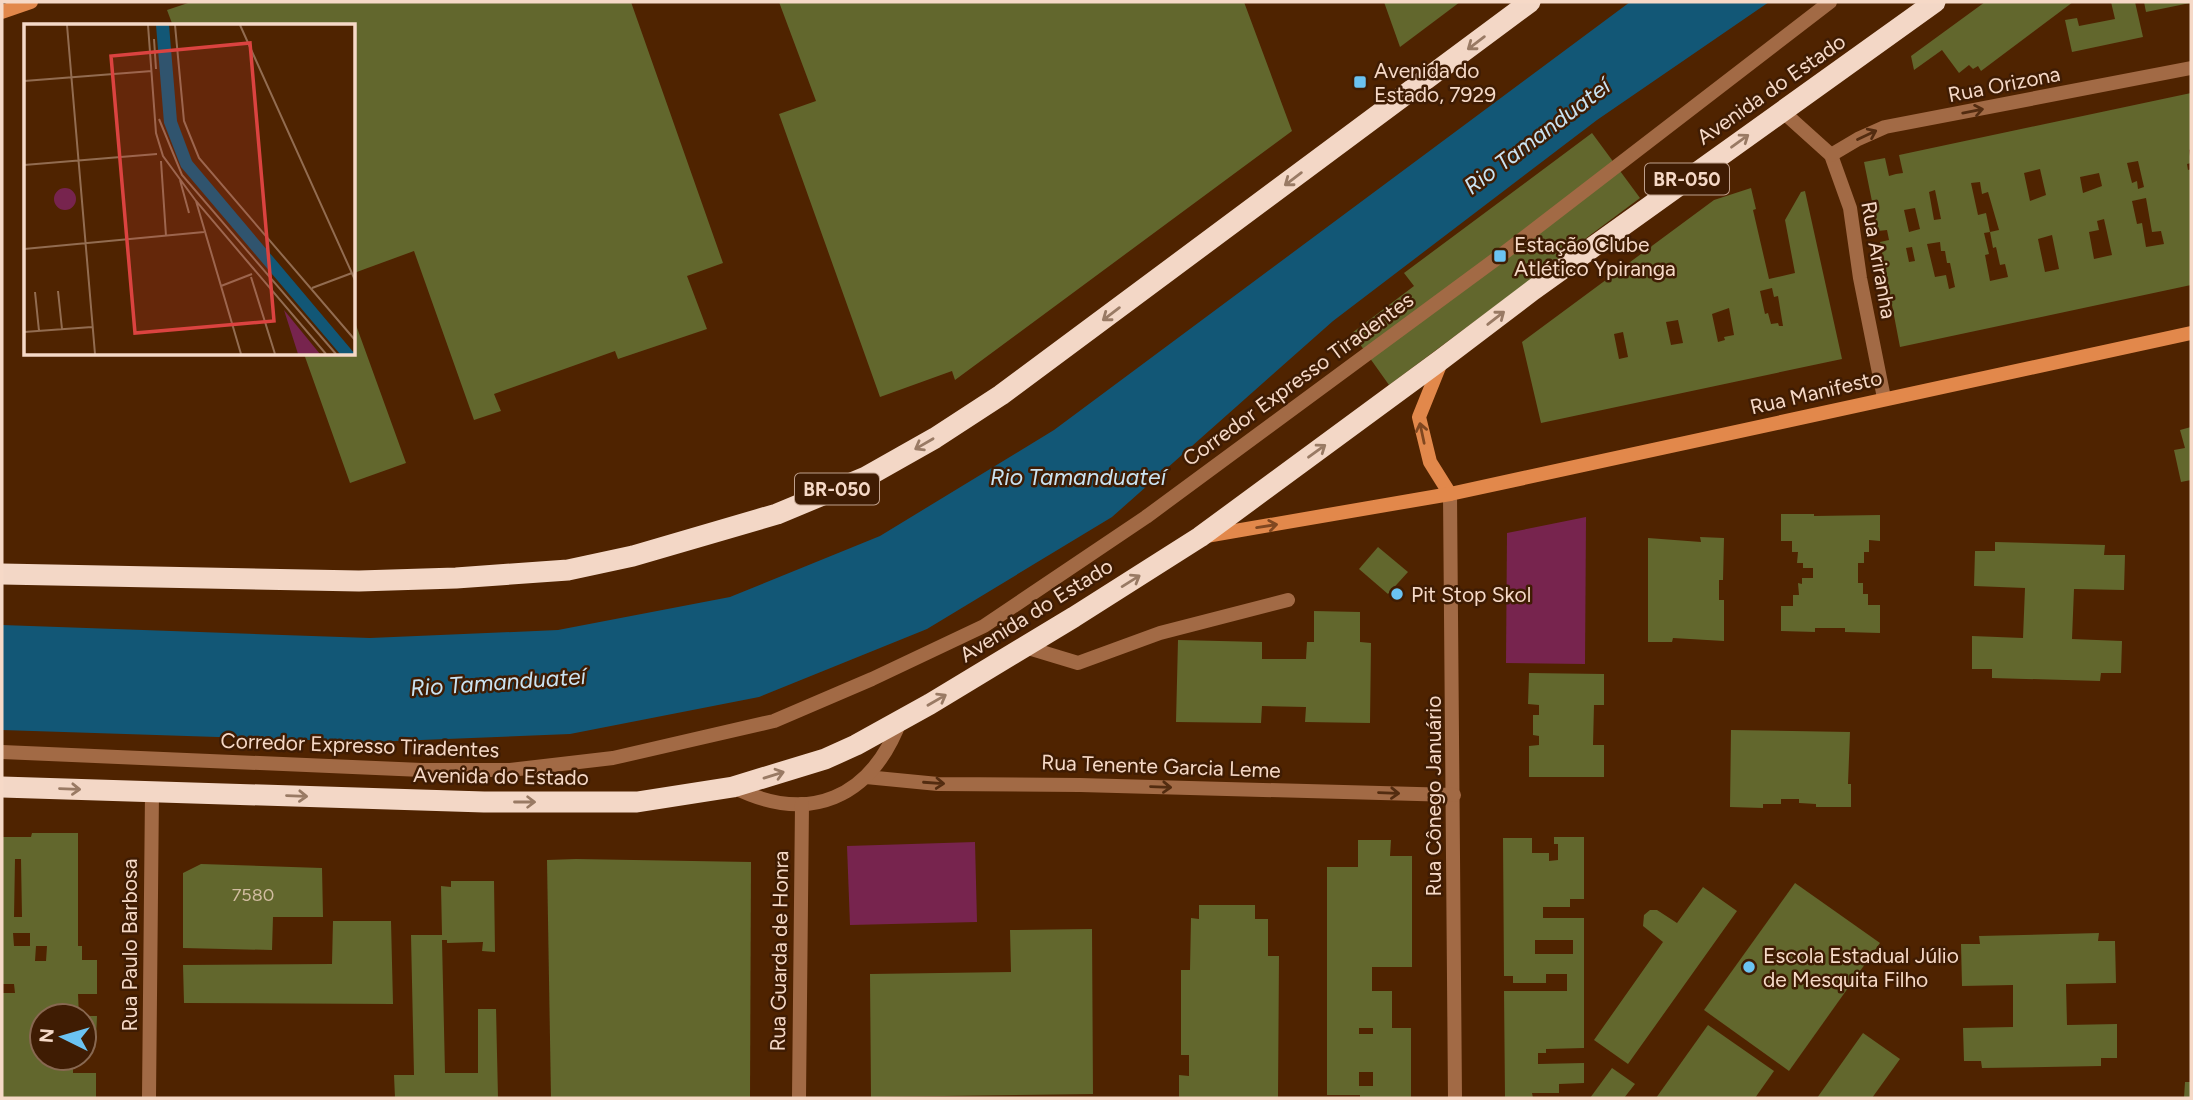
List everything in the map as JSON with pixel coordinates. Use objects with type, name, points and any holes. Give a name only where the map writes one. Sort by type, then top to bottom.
[{"type":"highway","name":"BR-050","points":[[2,574],[359,581],[456,578],[568,570],[634,556],[777,514],[866,477],[935,438],[1002,395],[1530,2]]},
{"type":"highway","name":"Avenida do Estado","points":[[2,787],[484,802],[637,802],[733,787],[825,759],[856,746],[901,718],[930,704],[1200,537],[1533,290],[1935,2]]},
{"type":"main road","points":[[2,12],[31,2]]},
{"type":"main road","name":"Rua Manifesto","points":[[1200,537],[1450,494],[2191,332]]},
{"type":"main road","points":[[1442,359],[1419,417],[1430,463],[1450,494]]},
{"type":"street","name":"Corredor Expresso Tiradentes","points":[[2,752],[422,771],[510,770],[613,758],[774,721],[984,626],[1146,517],[1500,256],[1830,2]]},
{"type":"street","name":"Rua Orizona","points":[[1831,155],[1885,127],[2191,68]]},
{"type":"street","name":"Rua Ariranha","points":[[1781,110],[1831,155],[1850,208],[1860,278],[1884,398]]},
{"type":"street","name":"Rua Cônego Januário","points":[[1450,494],[1455,1098]]},
{"type":"street","points":[[1025,646],[1078,663],[1160,633],[1288,600]]},
{"type":"street","points":[[733,787],[756,799],[782,805],[834,797],[866,777],[877,766],[892,743],[901,718]]},
{"type":"street","name":"Rua Tenente Garcia Leme","points":[[866,777],[939,784],[1454,795]]},
{"type":"street","name":"Rua Paulo Barbosa","points":[[149,1098],[152,792]]},
{"type":"street","name":"Rua Guarda de Honra","points":[[799,1098],[802,804]]},
{"type":"shaded area","points":[[1586,517],[1585,664],[1506,663],[1507,533]]},
{"type":"shaded area","points":[[975,842],[977,922],[850,925],[847,846]]},
{"type":"water","name":"Rio Tamanduateí","points":[[1630,2],[1769,2],[1597,120],[1333,321],[1112,517],[927,629],[759,697],[570,734],[370,742],[2,730],[2,625],[370,638],[558,630],[730,597],[880,536],[1054,430]]},
{"type":"building","points":[[191,2],[631,2],[723,263],[687,276],[707,329],[618,359],[615,351],[494,394],[501,411],[474,420],[414,251],[355,273],[355,24],[172,24],[167,10]]},
{"type":"building","points":[[779,2],[1244,2],[1292,131],[955,380],[952,371],[880,397],[779,114],[816,101]]},
{"type":"building","points":[[1384,2],[1460,2],[1400,47]]},
{"type":"building","points":[[1985,2],[2073,2],[1981,71],[1978,66],[1973,69],[1969,65],[1959,73],[1942,50],[1914,70],[1911,56]]},
{"type":"building","points":[[2111,2],[2135,2],[2143,37],[2072,52],[2065,20],[2077,18],[2079,26],[2115,19]]},
{"type":"building","points":[[2144,2],[2190,2],[2190,3],[2146,12]]},
{"type":"building","points":[[2191,93],[2191,163],[2187,164],[2188,170],[2191,169],[2191,285],[1900,347],[1880,242],[1889,240],[1887,230],[1878,231],[1864,162],[1885,158],[1889,176],[1903,173],[1899,155]],"holes":[[[2138,161],[2144,187],[2138,189],[2137,181],[2132,183],[2127,163]],[[2040,169],[2046,195],[2030,201],[2024,173]],[[2099,173],[2102,186],[2083,193],[2080,177]],[[1980,182],[1982,194],[1988,192],[1999,230],[1990,232],[1986,213],[1978,215],[1971,183]],[[1935,190],[1941,219],[1934,220],[1929,192]],[[2146,198],[2152,232],[2161,231],[2164,244],[2146,247],[2142,223],[2137,224],[2132,201]],[[1915,208],[1920,229],[1909,232],[1904,210]],[[2104,219],[2112,255],[2094,259],[2089,232],[2099,230],[2097,221]],[[1990,232],[1993,248],[1996,247],[2000,265],[2005,264],[2008,277],[1990,281],[1985,255],[1989,254],[1984,233]],[[2052,235],[2059,269],[2045,272],[2038,239]],[[1940,242],[1941,251],[1945,251],[1947,263],[1950,263],[1955,287],[1949,289],[1946,275],[1935,277],[1927,244]],[[1912,247],[1915,261],[1909,262],[1906,248]]]},
{"type":"building","points":[[1592,133],[1640,198],[1389,385],[1352,333],[1414,286],[1404,273]]},
{"type":"building","points":[[1751,188],[1756,209],[1753,210],[1769,279],[1795,273],[1785,220],[1801,192],[1805,191],[1842,359],[1541,423],[1522,342],[1714,200]],"holes":[[[1772,288],[1774,297],[1778,296],[1783,326],[1778,323],[1771,324],[1768,313],[1765,314],[1760,291]],[[1729,308],[1734,335],[1724,337],[1725,340],[1718,342],[1712,314]],[[1678,320],[1683,343],[1671,345],[1666,322]],[[1623,332],[1628,357],[1619,359],[1614,334]]]},
{"type":"building","points":[[355,326],[406,463],[350,483],[304,355],[355,355]]},
{"type":"building","points":[[2191,427],[2191,480],[2181,482],[2174,450],[2185,448],[2180,430]]},
{"type":"building","points":[[1781,514],[1880,515],[1880,541],[1869,540],[1869,552],[1864,552],[1864,563],[1858,563],[1858,583],[1863,583],[1863,594],[1868,594],[1868,605],[1880,605],[1880,633],[1845,632],[1845,628],[1815,628],[1815,632],[1781,631],[1781,606],[1793,606],[1793,595],[1799,595],[1798,583],[1802,584],[1802,578],[1813,578],[1813,568],[1803,568],[1803,563],[1797,563],[1798,552],[1792,552],[1792,541],[1781,541]]},
{"type":"building","points":[[1700,537],[1724,538],[1723,580],[1719,580],[1719,600],[1724,600],[1724,641],[1673,638],[1672,642],[1648,642],[1648,538],[1701,542]]},
{"type":"building","points":[[1995,542],[2105,545],[2104,555],[2125,555],[2124,590],[2074,589],[2072,639],[2122,641],[2121,673],[2101,673],[2100,681],[1992,678],[1992,669],[1972,669],[1972,636],[2023,638],[2025,588],[1974,586],[1975,551],[1995,551]]},
{"type":"building","points":[[1378,547],[1408,572],[1388,594],[1359,569]]},
{"type":"building","points":[[1314,611],[1360,612],[1360,642],[1371,643],[1370,723],[1305,722],[1306,707],[1262,706],[1261,723],[1176,722],[1178,640],[1262,642],[1262,659],[1306,659],[1307,642],[1314,642]]},
{"type":"building","points":[[1529,673],[1604,674],[1604,705],[1594,705],[1593,745],[1604,745],[1604,777],[1529,777],[1529,746],[1539,745],[1539,736],[1533,735],[1533,715],[1539,715],[1539,705],[1528,704]]},
{"type":"building","points":[[1731,730],[1850,732],[1848,784],[1851,784],[1851,807],[1816,807],[1816,804],[1799,803],[1799,799],[1781,799],[1781,804],[1763,804],[1763,808],[1730,807]]},
{"type":"building","points":[[32,833],[78,833],[78,946],[82,946],[82,960],[97,960],[97,994],[78,994],[78,1002],[28,1002],[28,1072],[96,1073],[96,1098],[2,1098],[2,993],[15,993],[14,984],[2,984],[2,837],[31,837]],"holes":[[[15,859],[21,859],[22,917],[14,917]],[[13,933],[30,933],[30,946],[14,946]],[[36,946],[47,946],[46,961],[35,961]]]},
{"type":"building","points":[[1554,837],[1584,837],[1584,899],[1570,899],[1570,907],[1543,907],[1543,918],[1584,918],[1584,1048],[1546,1049],[1546,1053],[1538,1053],[1538,1064],[1584,1063],[1584,1083],[1559,1084],[1559,1093],[1532,1093],[1533,1098],[1505,1098],[1504,991],[1567,991],[1567,974],[1546,974],[1546,983],[1513,983],[1513,976],[1504,976],[1503,838],[1532,838],[1532,853],[1549,853],[1549,861],[1558,860],[1558,844],[1554,844]],"holes":[[[1535,940],[1573,940],[1573,954],[1535,954]]]},
{"type":"building","points":[[1358,840],[1391,840],[1390,856],[1412,856],[1412,967],[1372,967],[1372,991],[1392,991],[1392,1028],[1411,1028],[1411,1098],[1327,1095],[1327,867],[1358,867]],"holes":[[[1359,1028],[1373,1028],[1373,1034],[1359,1034]],[[1359,1072],[1373,1072],[1373,1086],[1359,1086]]]},
{"type":"building","points":[[547,860],[751,862],[750,1098],[551,1098]]},
{"type":"building","points":[[201,864],[322,868],[323,917],[273,917],[272,950],[183,948],[183,873]]},
{"type":"building","points":[[451,881],[494,881],[495,952],[482,951],[483,942],[447,943],[447,940],[442,940],[445,1073],[478,1073],[478,1009],[496,1009],[498,1098],[395,1098],[394,1075],[414,1075],[411,935],[442,935],[441,886],[451,887]]},
{"type":"building","points":[[1795,883],[1880,943],[1789,1071],[1704,1010]]},
{"type":"building","points":[[1703,887],[1737,911],[1628,1064],[1594,1040],[1663,942],[1643,926],[1644,915],[1650,910],[1657,910],[1677,923]]},
{"type":"building","points":[[1199,905],[1255,905],[1255,919],[1268,919],[1268,956],[1279,956],[1278,1098],[1179,1098],[1179,1075],[1189,1076],[1189,1055],[1181,1055],[1181,970],[1190,970],[1191,918],[1199,919]]},
{"type":"building","points":[[333,921],[391,921],[393,1004],[184,1003],[183,965],[332,964]]},
{"type":"building","points":[[1092,929],[1093,1094],[871,1097],[870,974],[1011,972],[1010,930]]},
{"type":"building","points":[[2099,933],[2098,941],[2115,941],[2116,983],[2066,984],[2067,1025],[2117,1024],[2117,1058],[2101,1058],[2101,1066],[1982,1068],[1981,1061],[1964,1061],[1963,1028],[2013,1027],[2013,985],[1962,986],[1961,944],[1980,944],[1979,936]]},
{"type":"building","points":[[1708,1025],[1774,1071],[1755,1098],[1656,1098]]},
{"type":"building","points":[[1863,1033],[1900,1059],[1872,1098],[1817,1098]]},
{"type":"building","points":[[1612,1068],[1635,1084],[1624,1098],[1590,1098]]},
{"type":"building","points":[[2185,1082],[2191,1082],[2191,1098],[2184,1098]]},
{"type":"place","name":"Avenida do Estado, 7929","points":[[1360,82]]},
{"type":"place","name":"Estação Clube Atlético Ypiranga","points":[[1500,256]]},
{"type":"place","name":"Pit Stop Skol","points":[[1397,594]]},
{"type":"place","name":"Escola Estadual Júlio de Mesquita Filho","points":[[1749,967]]}]
